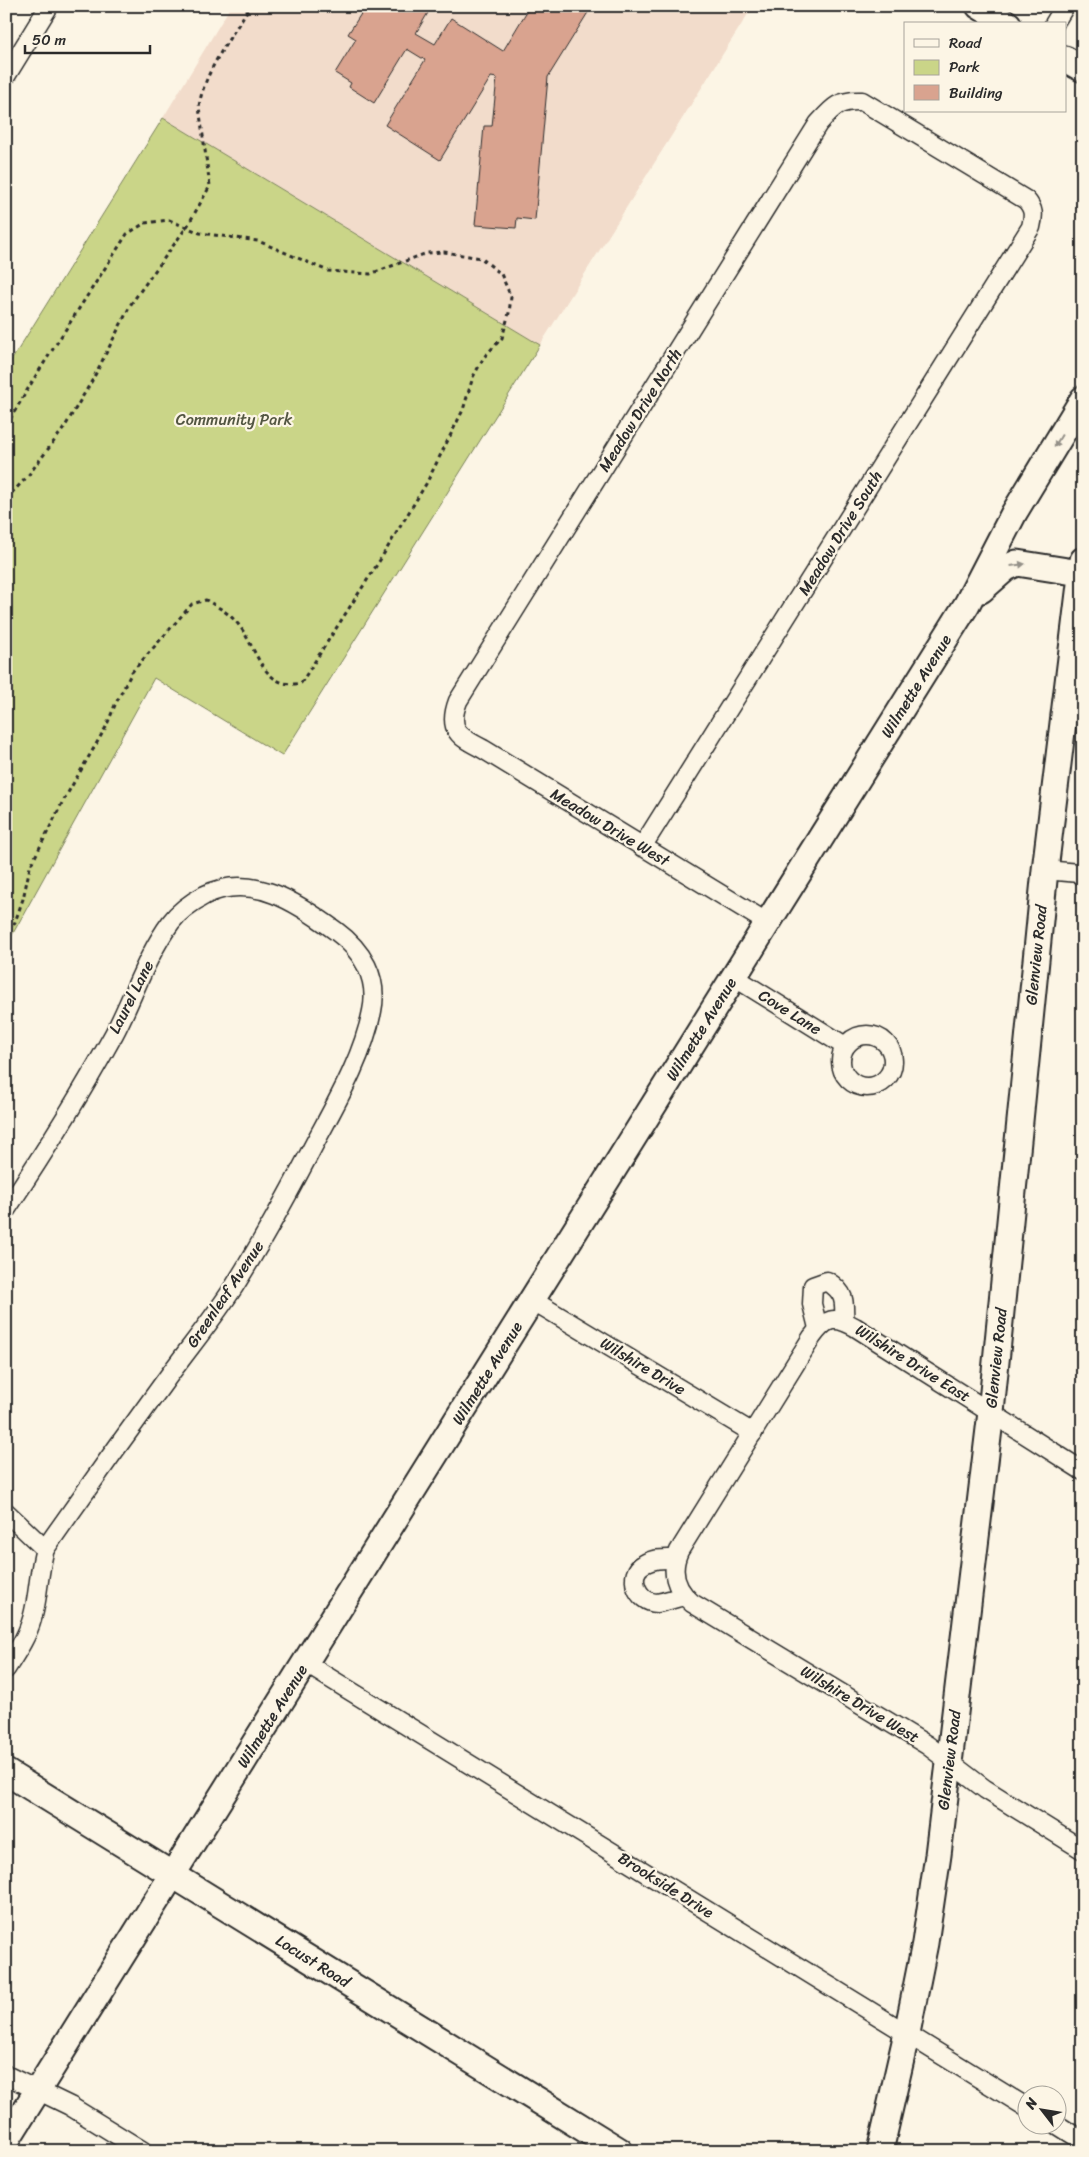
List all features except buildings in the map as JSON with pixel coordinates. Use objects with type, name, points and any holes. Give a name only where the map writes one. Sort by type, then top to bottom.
[{"type":"street","points":[[6,76],[49,6]]},
{"type":"street","points":[[979,6],[1005,22]]},
{"type":"street","points":[[1055,22],[1065,6]]},
{"type":"street","points":[[1066,60],[1083,69]]},
{"type":"street","name":"Meadow Drive North","points":[[455,728],[453,719],[458,701],[818,124],[834,106],[843,101],[862,101],[874,107],[1026,200],[1033,207],[1034,216]]},
{"type":"street","name":"Meadow Drive South","points":[[642,847],[1025,239],[1034,216]]},
{"type":"street","name":"Wilmette Avenue","points":[[6,2141],[967,604],[1014,514],[1083,399]]},
{"type":"street","name":"Wilmette Avenue","points":[[967,604],[1006,568],[1017,564],[1081,566]]},
{"type":"street","name":"Glenview Road","points":[[880,2151],[925,1943],[938,1855],[991,1412],[1045,870],[1081,566]]},
{"type":"street","name":"Meadow Drive West","points":[[455,728],[459,736],[465,741],[768,923]]},
{"type":"street","points":[[1045,870],[1079,873],[1083,876]]},
{"type":"street","name":"Laurel Lane","points":[[6,1210],[40,1160],[114,1033],[158,944],[182,910],[210,893],[227,887],[244,886],[276,894],[315,916]]},
{"type":"street","name":"Greenleaf Avenue","points":[[6,1669],[32,1621],[40,1566],[45,1549],[234,1286],[298,1177],[353,1068],[366,1035],[373,1008],[374,984],[369,968],[361,955],[345,938],[315,916]]},
{"type":"street","name":"Cove Lane","points":[[734,977],[845,1046]]},
{"type":"street","name":"Wilshire Drive East","points":[[844,1321],[845,1300],[836,1287],[827,1281],[813,1286],[812,1304],[818,1328],[835,1318],[844,1321],[1083,1471]]},
{"type":"street","name":"Wilshire Drive","points":[[532,1300],[753,1432]]},
{"type":"street","points":[[675,1559],[655,1559],[642,1565],[635,1574],[634,1587],[643,1598],[656,1603],[684,1596],[675,1580],[675,1559],[818,1328]]},
{"type":"street","points":[[6,1512],[45,1549]]},
{"type":"street","name":"Wilshire Drive West","points":[[684,1596],[927,1746],[985,1789],[1083,1850]]},
{"type":"street","name":"Brookside Drive","points":[[305,1663],[1016,2101]]},
{"type":"street","name":"Locust Road","points":[[6,1772],[620,2151]]},
{"type":"street","points":[[6,2075],[70,2106],[143,2151]]},
{"type":"street","points":[[1066,2130],[1083,2141]]},
{"type":"path","points":[[6,500],[27,477],[64,428],[93,379],[130,304],[187,228],[210,186],[199,107],[200,96],[208,76],[250,6]]},
{"type":"path","points":[[6,426],[35,377],[127,234],[146,223],[169,220],[200,233],[258,241],[328,272],[370,274],[427,253],[444,252],[480,258],[501,274],[511,297],[502,338],[484,357],[473,377],[463,410],[426,484],[301,683],[290,685],[276,681],[261,664],[238,624],[221,608],[206,600],[192,604],[132,672],[106,727],[62,803],[30,867],[23,899],[6,936]]},
{"type":"shaded area","points":[[231,6],[753,6],[540,345],[163,118]]},
{"type":"green space","name":"Community Park","points":[[163,118],[540,345],[282,756],[154,678],[6,946],[6,369]]}]
